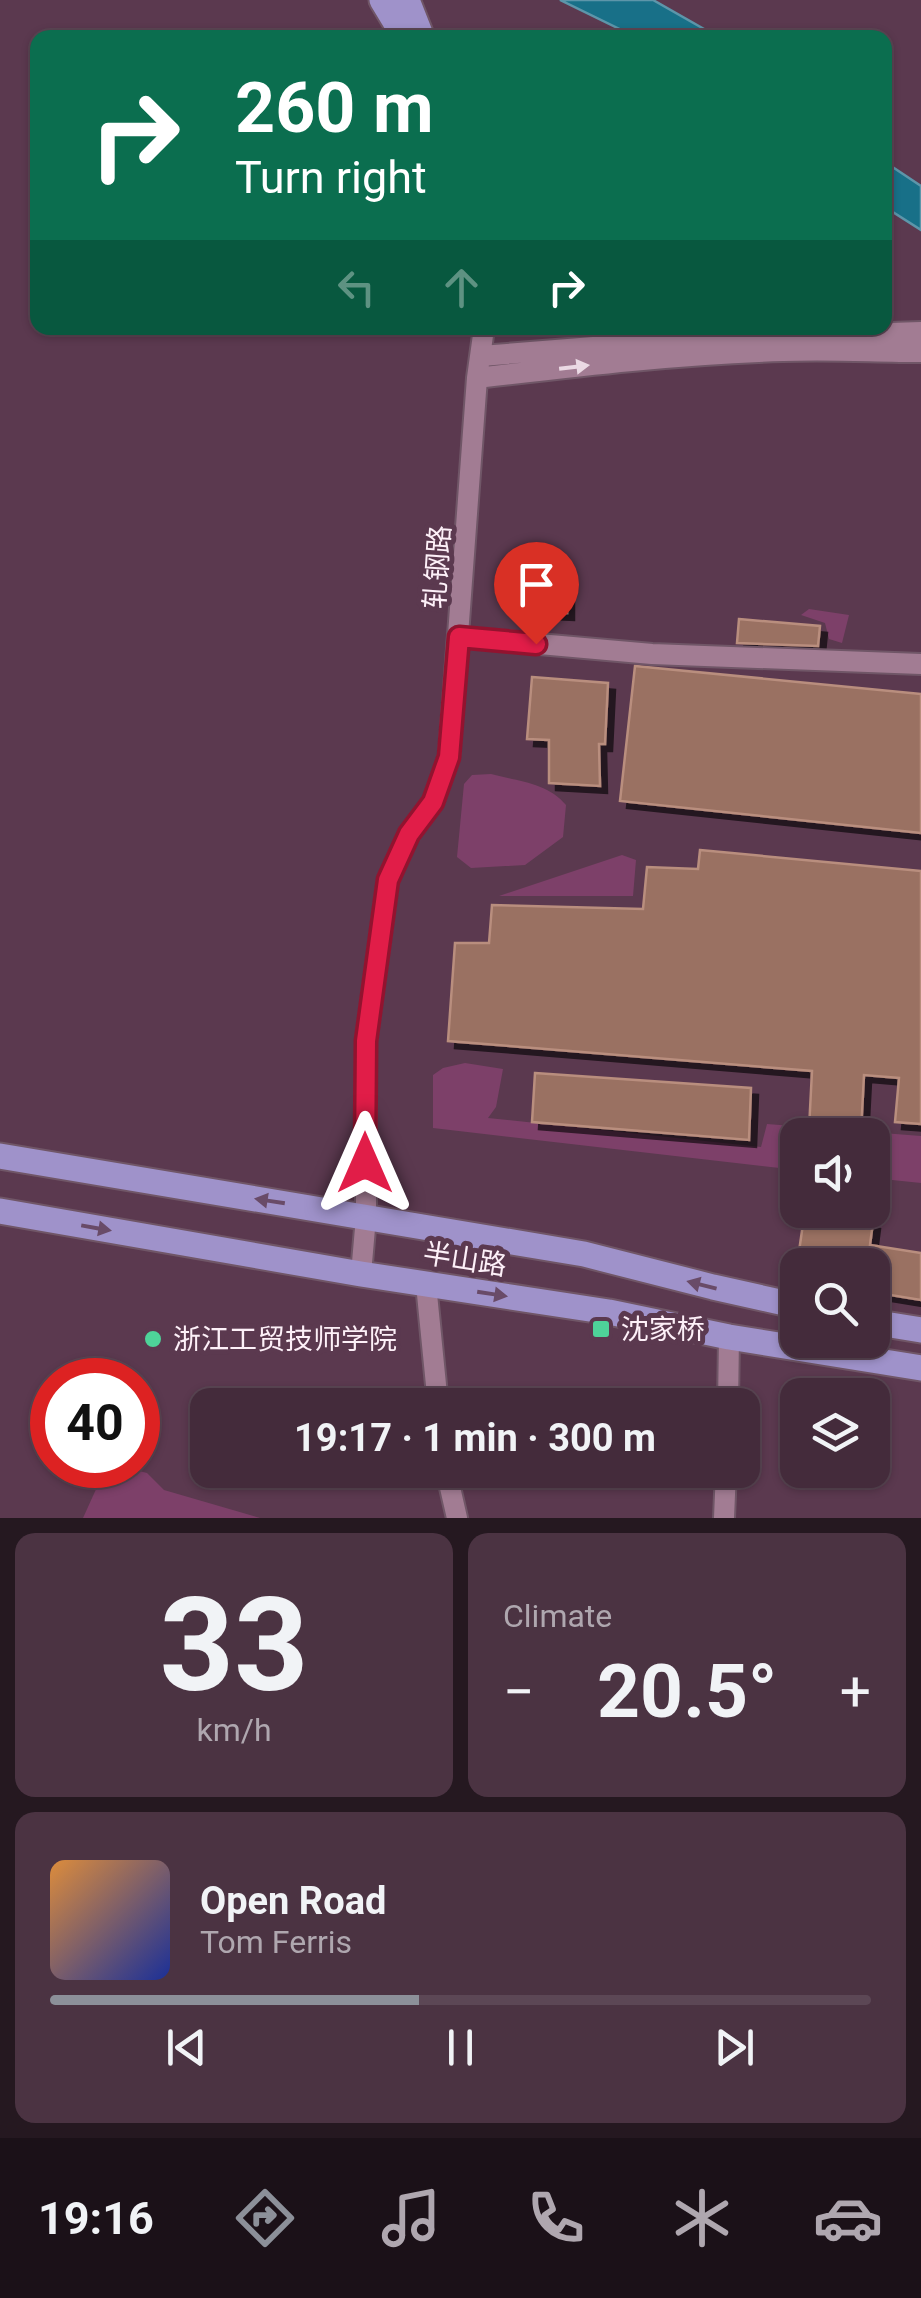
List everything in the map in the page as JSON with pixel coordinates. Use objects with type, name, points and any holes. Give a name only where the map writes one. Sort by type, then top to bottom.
[{"type":"main road","points":[[382,0],[400,30]]},
{"type":"main road","points":[[408,0],[419,30]]},
{"type":"main road","name":"半山路","points":[[0,1156],[584,1254],[780,1302]]},
{"type":"main road","name":"半山路","points":[[0,1211],[921,1368]]},
{"type":"main road","points":[[890,1325],[921,1330]]},
{"type":"street","points":[[892,333],[921,332]]},
{"type":"street","name":"轧钢路","points":[[361,1274],[366,1217],[366,1041],[388,880],[409,834],[433,802],[449,757],[483,335]]},
{"type":"street","points":[[480,356],[681,340],[831,335]]},
{"type":"street","points":[[477,378],[672,357],[787,350],[921,352]]},
{"type":"street","points":[[459,637],[652,654],[921,664]]},
{"type":"street","points":[[426,1284],[436,1388]]},
{"type":"street","points":[[728,1388],[730,1337]]},
{"type":"street","points":[[450,1488],[457,1518]]},
{"type":"street","points":[[724,1518],[725,1488]]},
{"type":"shaded area","points":[[809,609],[849,615],[842,643],[829,639],[825,623],[801,615]]},
{"type":"shaded area","points":[[491,774],[541,787],[566,805],[563,837],[525,865],[471,868],[457,857],[464,784],[472,775]]},
{"type":"shaded area","points":[[622,855],[636,860],[633,896],[499,896]]},
{"type":"shaded area","points":[[465,1063],[503,1069],[496,1107],[488,1118],[761,1147],[767,1124],[780,1125],[780,1168],[433,1128],[433,1075],[443,1068]]},
{"type":"shaded area","points":[[890,1134],[921,1136],[921,1183],[890,1180]]},
{"type":"shaded area","points":[[160,1486],[260,1518],[83,1518],[97,1488]]},
{"type":"water","points":[[560,0],[653,0],[706,30],[622,30]]},
{"type":"water","points":[[892,167],[921,186],[921,230],[892,211]]},
{"type":"building","points":[[523,579],[567,580],[567,613],[521,611]]},
{"type":"building","points":[[739,619],[820,626],[818,646],[737,643]]},
{"type":"building","points":[[635,666],[921,694],[921,833],[620,801]]},
{"type":"building","points":[[532,677],[608,683],[605,744],[599,744],[600,786],[549,783],[549,740],[527,739]]},
{"type":"building","points":[[700,850],[921,871],[921,1124],[895,1122],[899,1078],[864,1075],[862,1118],[810,1118],[812,1071],[448,1041],[455,943],[489,943],[492,905],[643,909],[647,867],[698,869]]},
{"type":"building","points":[[535,1073],[751,1088],[749,1140],[532,1122]]},
{"type":"building","points":[[802,1228],[872,1228],[870,1245],[889,1248],[799,1248]]},
{"type":"building","points":[[890,1248],[921,1253],[921,1300],[890,1295]]},
{"type":"place","name":"沈家桥","points":[[601,1329]]},
{"type":"place","name":"浙江工贸技师学院","points":[[153,1339]]},
{"type":"route","points":[[365,1163],[366,1041],[388,880],[409,834],[433,802],[449,757],[459,637],[536,644]]}]
